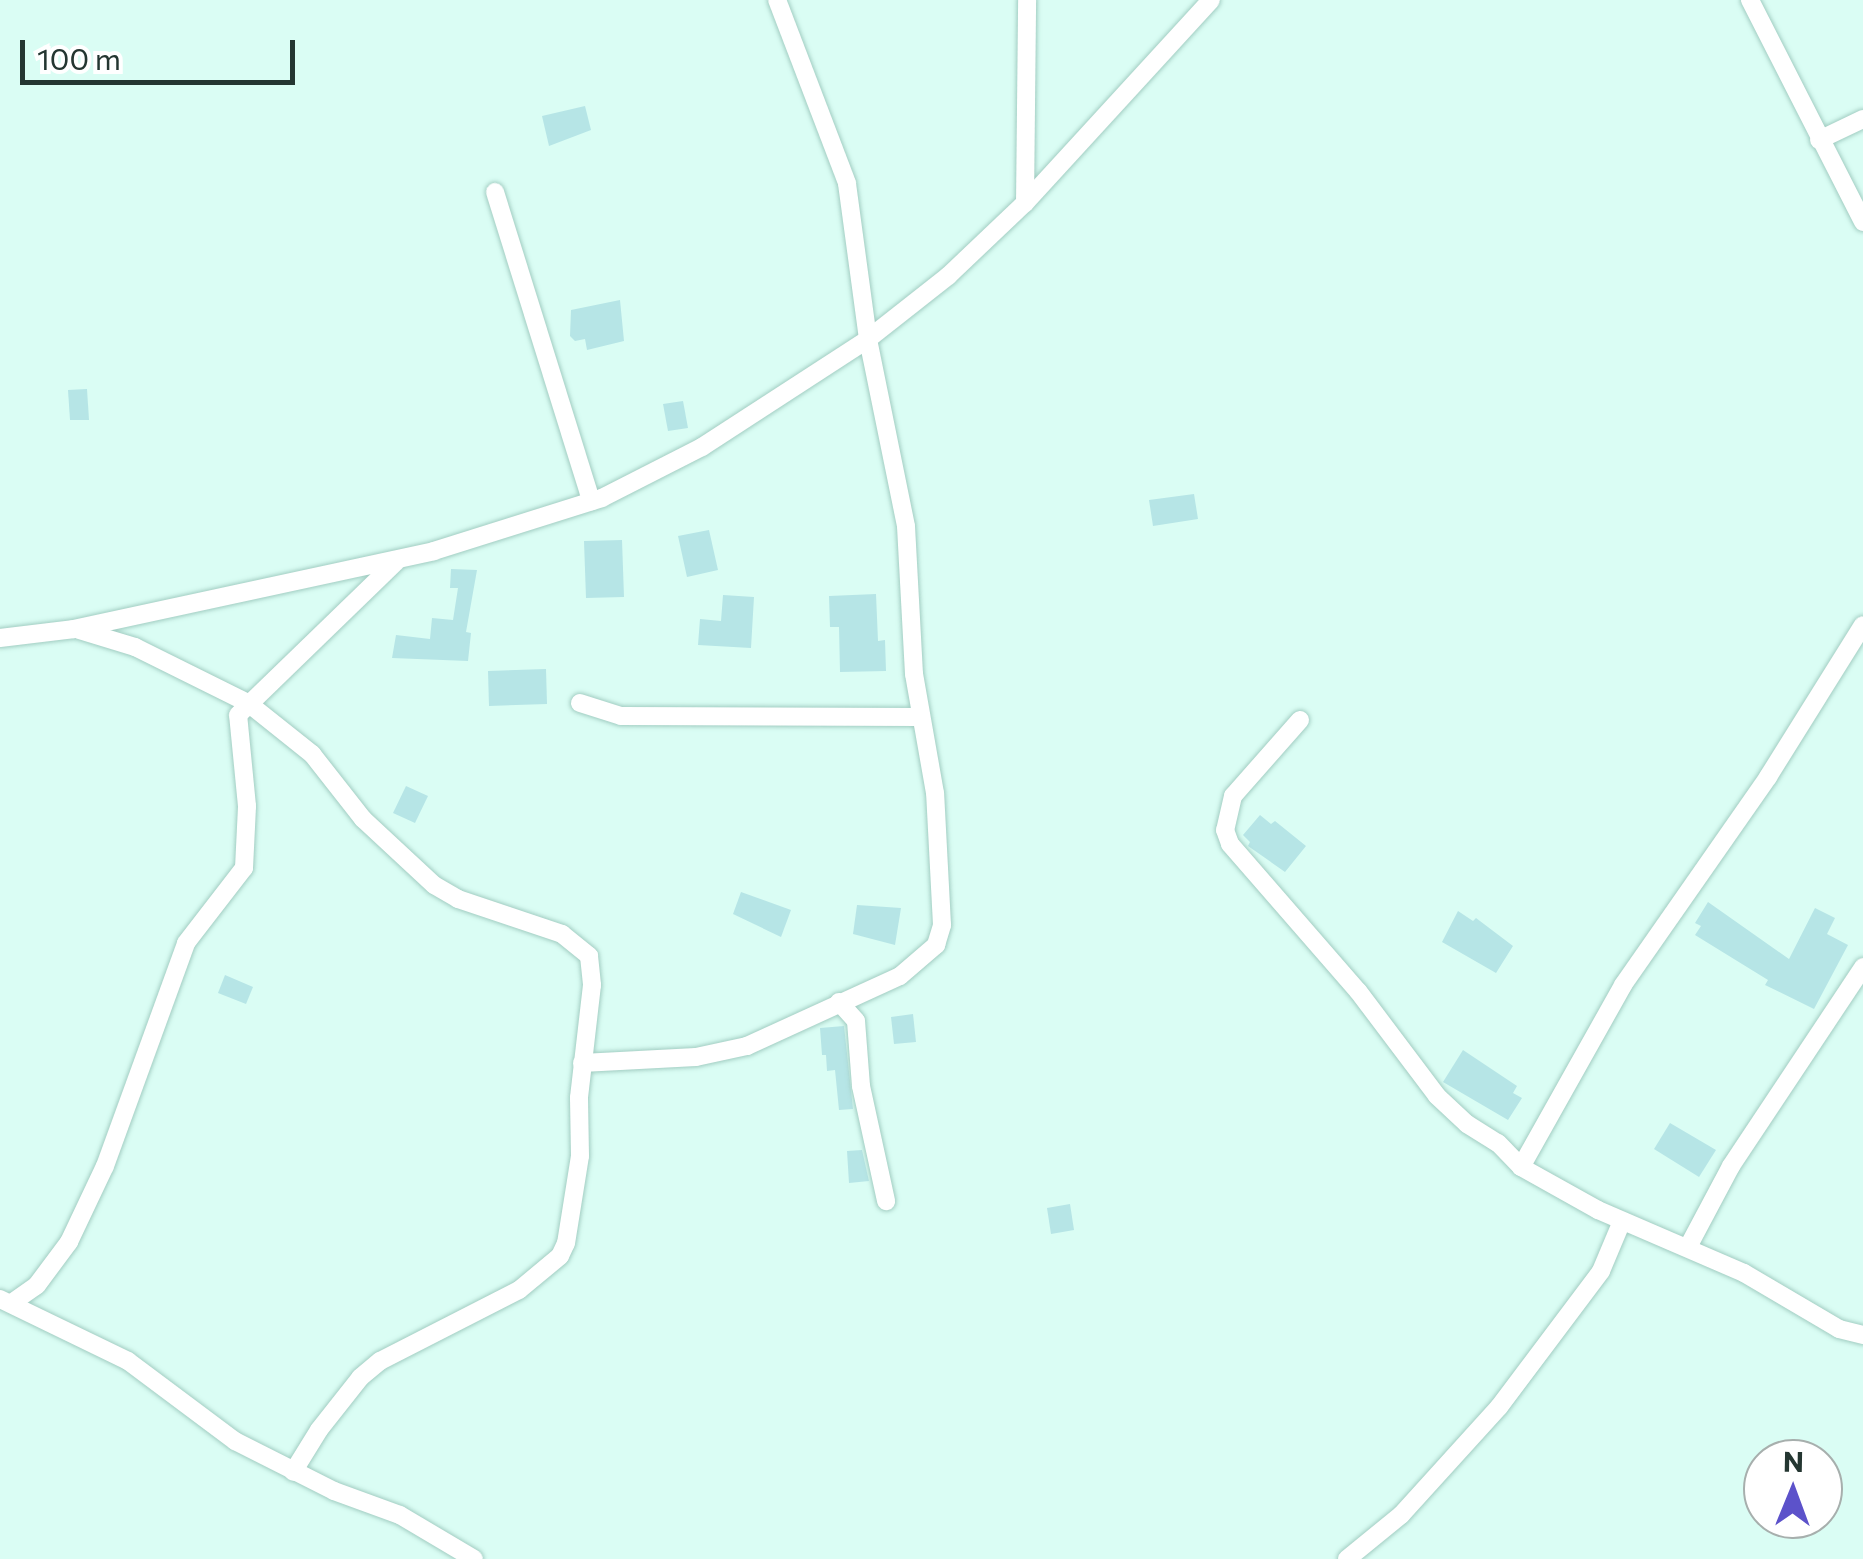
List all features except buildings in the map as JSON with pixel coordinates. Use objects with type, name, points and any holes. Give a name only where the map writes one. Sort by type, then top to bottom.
[{"type":"street","points":[[582,1064],[730,1051],[900,976],[936,945],[942,924],[935,793],[920,717],[906,526],[868,339],[846,182],[777,0]]},
{"type":"street","points":[[1025,203],[1028,0]]},
{"type":"street","points":[[0,638],[74,629],[398,560],[591,501],[742,424],[868,339],[948,276],[1025,203],[1211,0]]},
{"type":"street","points":[[1750,0],[1863,222]]},
{"type":"street","points":[[1819,140],[1863,119]]},
{"type":"street","points":[[496,192],[591,501]]},
{"type":"street","points":[[7,1300],[37,1285],[69,1242],[105,1166],[186,943],[244,868],[245,778],[236,733],[238,716],[248,702],[398,560]]},
{"type":"street","points":[[1521,1167],[1622,985],[1768,776],[1863,626]]},
{"type":"street","points":[[74,629],[135,647],[248,702],[312,754],[363,819],[434,885],[458,899],[562,934],[580,944],[592,970],[582,1064],[580,1156],[566,1243],[560,1256],[518,1290],[400,1350],[360,1378],[319,1430],[294,1472]]},
{"type":"street","points":[[580,703],[621,716],[920,717]]},
{"type":"street","points":[[1300,720],[1233,796],[1225,816],[1230,844],[1358,991],[1436,1096],[1467,1124],[1498,1143],[1521,1167],[1622,1222],[1744,1273],[1839,1328],[1863,1336]]},
{"type":"street","points":[[1688,1248],[1731,1166],[1863,967]]},
{"type":"street","points":[[839,1002],[856,1021],[861,1086],[886,1201]]},
{"type":"street","points":[[1348,1559],[1402,1514],[1499,1407],[1601,1271],[1622,1222]]},
{"type":"street","points":[[7,1300],[128,1362],[236,1442],[294,1472],[400,1514],[474,1559]]}]
